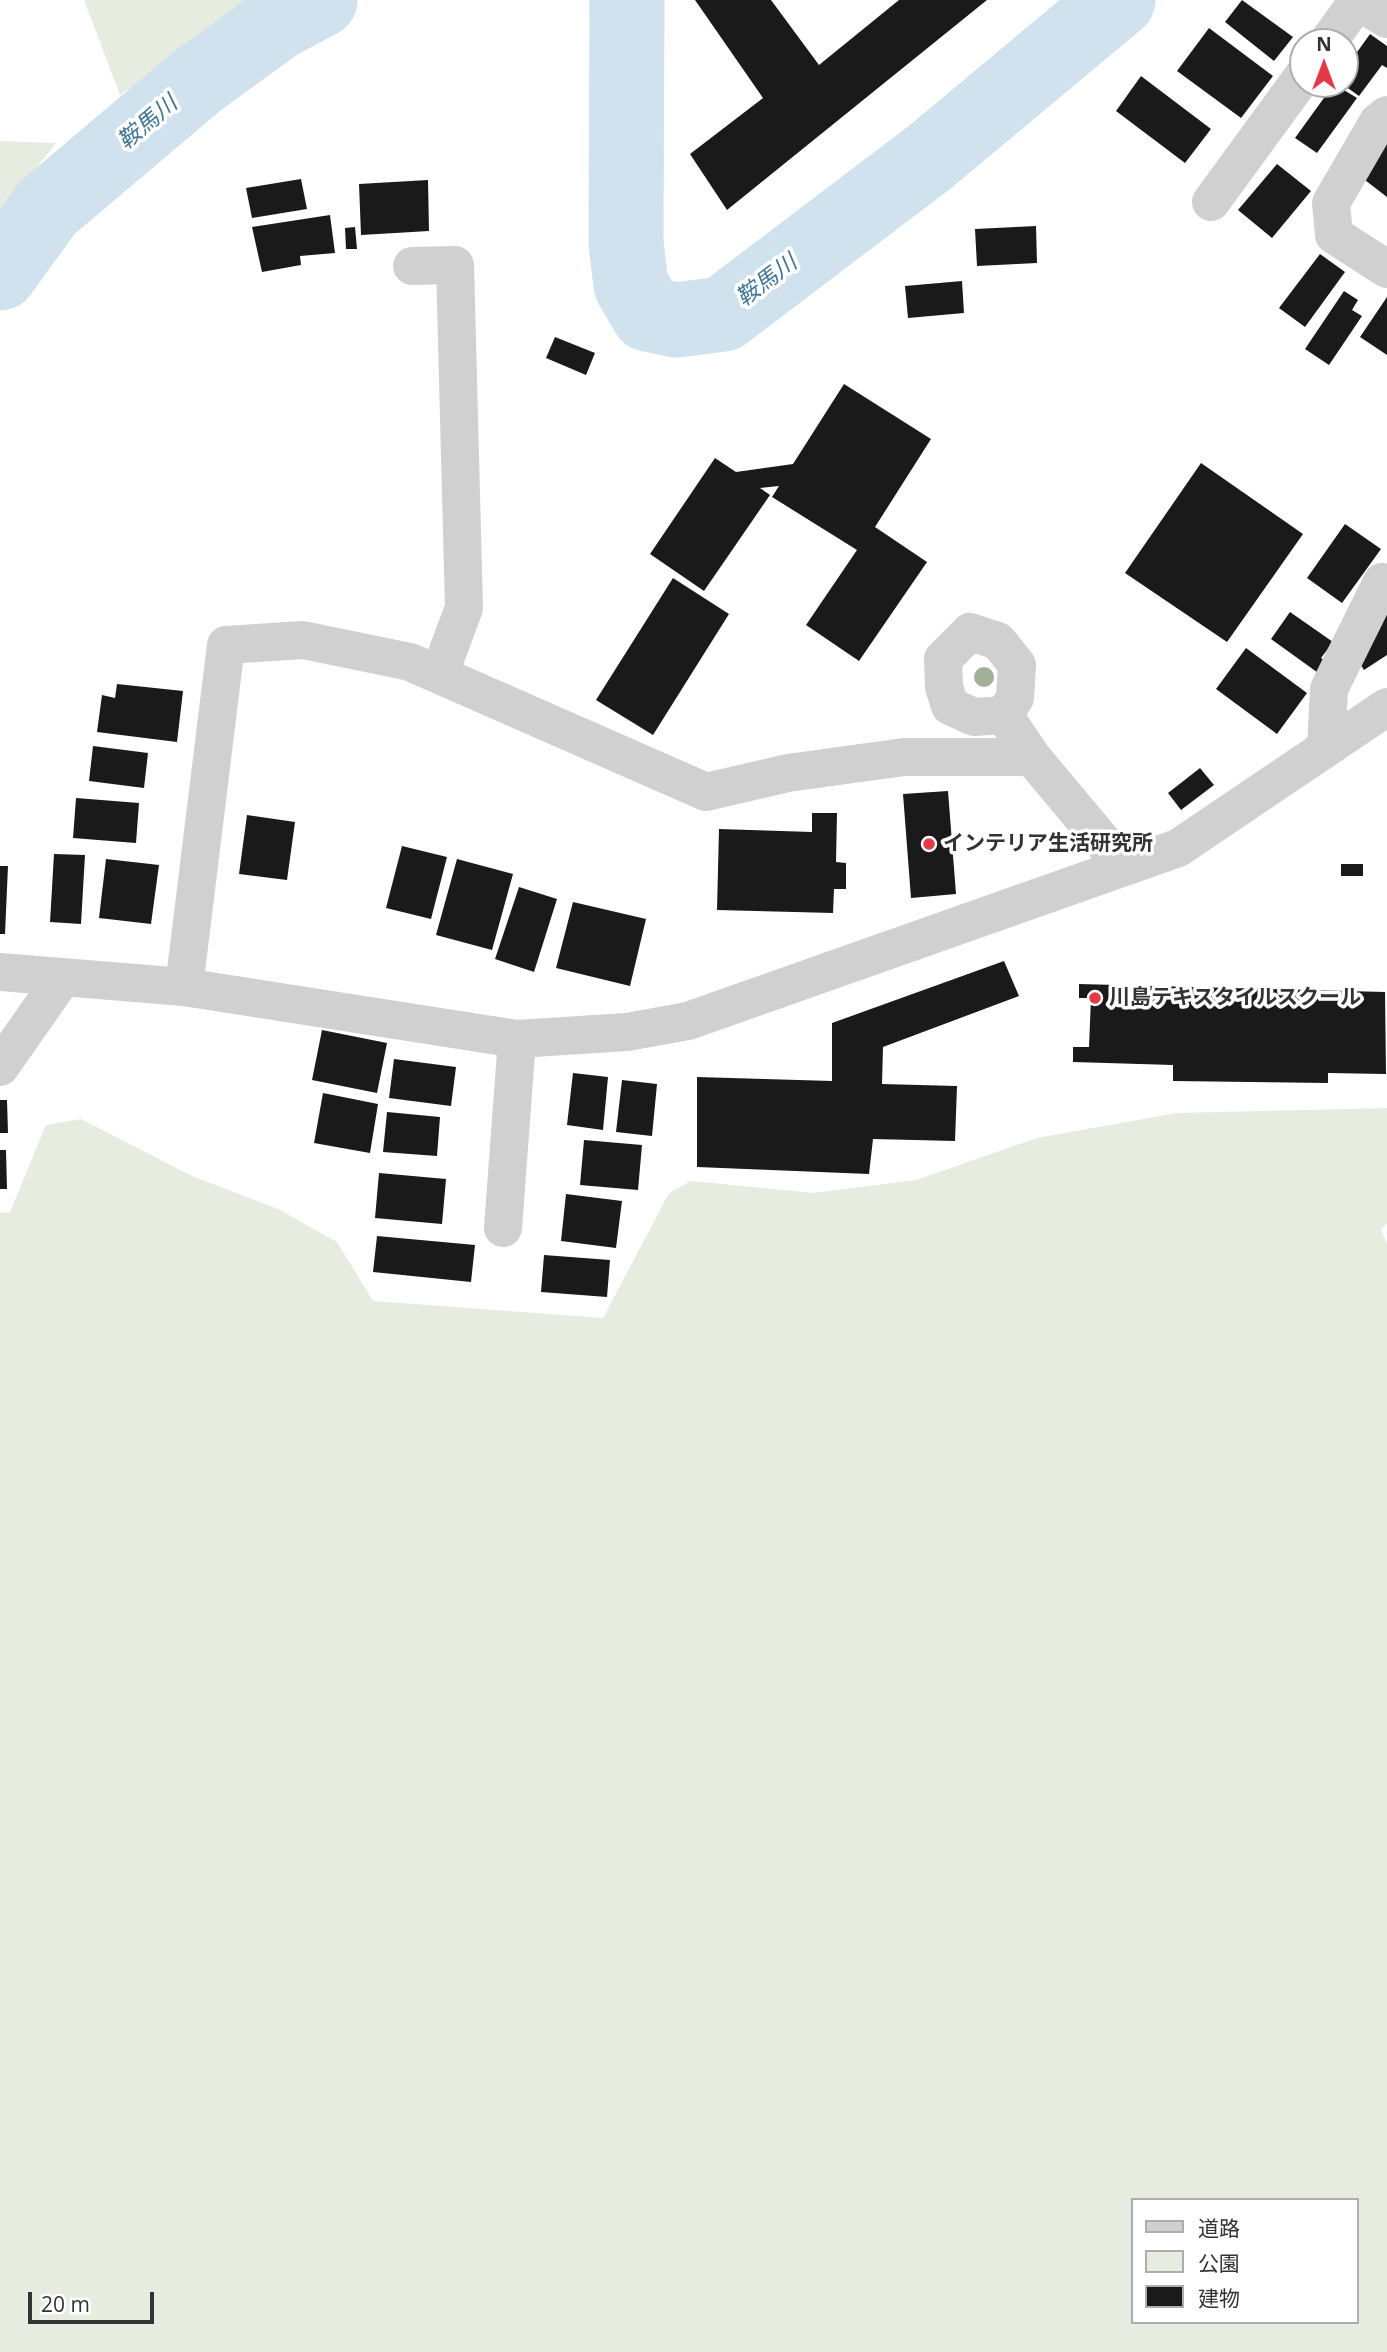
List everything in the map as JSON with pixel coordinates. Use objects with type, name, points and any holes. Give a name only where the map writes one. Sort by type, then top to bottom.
[{"type":"street","points":[[1349,28],[1375,11]]},
{"type":"street","points":[[1211,202],[1289,95]]},
{"type":"street","points":[[1387,115],[1378,122],[1331,203],[1334,235],[1387,269]]},
{"type":"street","points":[[412,266],[455,265],[464,608],[439,675]]},
{"type":"street","points":[[1326,748],[1329,689],[1382,582]]},
{"type":"street","points":[[184,987],[226,645],[303,640],[410,662],[706,792],[788,773],[904,757],[1032,757]]},
{"type":"street","points":[[0,972],[184,987],[517,1039],[627,1032],[688,1021],[1178,848],[1387,707]]},
{"type":"street","points":[[1004,715],[1032,757],[1124,867]]},
{"type":"street","points":[[0,1067],[63,977]]},
{"type":"street","points":[[503,1228],[517,1039]]},
{"type":"green space","points":[[84,0],[262,0],[120,95]]},
{"type":"green space","points":[[0,141],[56,143],[0,215]]},
{"type":"green space","points":[[1387,1108],[1387,1223],[1381,1229],[1387,1244],[1387,2352],[0,2352],[0,1213],[10,1212],[46,1125],[81,1119],[192,1176],[278,1209],[337,1242],[373,1301],[603,1318],[669,1193],[691,1181],[814,1193],[916,1180],[1037,1138],[1177,1113]]},
{"type":"building","points":[[695,0],[771,0],[819,65],[899,0],[987,0],[727,210],[690,154],[763,98]]},
{"type":"building","points":[[1242,0],[1289,34],[1289,42],[1274,61],[1225,22]]},
{"type":"building","points":[[1209,28],[1273,76],[1241,118],[1177,71]]},
{"type":"building","points":[[1370,34],[1387,46],[1387,68],[1382,65],[1359,96],[1359,49]]},
{"type":"building","points":[[1141,76],[1211,129],[1185,163],[1116,111]]},
{"type":"building","points":[[1324,98],[1357,98],[1317,153],[1295,138]]},
{"type":"building","points":[[1387,141],[1387,197],[1361,177]]},
{"type":"building","points":[[1277,164],[1311,191],[1272,238],[1238,210]]},
{"type":"building","points":[[301,179],[307,209],[252,218],[246,188]]},
{"type":"building","points":[[428,180],[429,231],[361,235],[359,184]]},
{"type":"building","points":[[330,215],[335,253],[300,256],[301,265],[262,272],[252,227]]},
{"type":"building","points":[[1036,226],[1037,263],[977,266],[975,229]]},
{"type":"building","points":[[355,227],[357,249],[346,249],[345,228]]},
{"type":"building","points":[[1320,254],[1345,272],[1305,327],[1279,308]]},
{"type":"building","points":[[962,281],[964,313],[908,318],[905,286]]},
{"type":"building","points":[[1344,291],[1358,300],[1352,310],[1362,316],[1329,365],[1305,349]]},
{"type":"building","points":[[1387,297],[1387,355],[1360,337]]},
{"type":"building","points":[[555,337],[595,353],[586,375],[546,358]]},
{"type":"building","points":[[844,384],[931,439],[875,527],[927,562],[859,661],[806,625],[857,550],[772,497],[779,486],[760,488],[770,495],[704,591],[650,554],[715,458],[736,472],[793,464]]},
{"type":"building","points":[[1201,463],[1303,534],[1227,642],[1125,573]]},
{"type":"building","points":[[1345,524],[1381,549],[1342,603],[1307,578]]},
{"type":"building","points":[[673,578],[729,614],[653,735],[596,700]]},
{"type":"building","points":[[1290,612],[1333,642],[1321,658],[1329,663],[1321,675],[1271,639]]},
{"type":"building","points":[[1387,613],[1387,655],[1364,670],[1355,656]]},
{"type":"building","points":[[1246,648],[1307,693],[1277,734],[1216,689]]},
{"type":"building","points":[[117,684],[183,691],[177,742],[97,732],[102,695],[115,698]]},
{"type":"building","points":[[93,746],[148,753],[144,788],[89,781]]},
{"type":"building","points":[[1200,768],[1214,785],[1181,810],[1168,793]]},
{"type":"building","name":"インテリア生活研究所","points":[[948,791],[956,894],[911,898],[903,794]]},
{"type":"building","points":[[76,798],[139,803],[136,843],[73,838]]},
{"type":"building","points":[[812,813],[837,813],[836,862],[846,863],[846,889],[834,889],[833,913],[717,910],[719,829],[812,832]]},
{"type":"building","points":[[247,815],[295,822],[287,880],[239,874]]},
{"type":"building","points":[[402,846],[447,857],[431,919],[386,908]]},
{"type":"building","points":[[54,854],[85,855],[81,924],[50,922]]},
{"type":"building","points":[[106,859],[159,865],[151,924],[99,918]]},
{"type":"building","points":[[457,859],[513,874],[492,950],[436,935]]},
{"type":"building","points":[[1341,864],[1363,864],[1363,876],[1341,876]]},
{"type":"building","points":[[0,866],[8,866],[5,934],[0,934]]},
{"type":"building","points":[[519,887],[557,899],[534,972],[495,959]]},
{"type":"building","points":[[573,902],[646,919],[630,986],[556,968]]},
{"type":"building","points":[[1004,961],[1019,996],[883,1047],[882,1084],[957,1086],[955,1141],[873,1139],[869,1174],[697,1167],[697,1077],[832,1081],[832,1023]]},
{"type":"building","points":[[1079,984],[1385,992],[1386,1074],[1328,1073],[1328,1083],[1173,1081],[1173,1065],[1073,1062],[1073,1047],[1089,1047],[1091,998],[1079,998]]},
{"type":"building","points":[[322,1030],[387,1043],[377,1093],[312,1080]]},
{"type":"building","points":[[394,1059],[456,1067],[451,1106],[389,1098]]},
{"type":"building","points":[[573,1073],[608,1077],[603,1130],[567,1125]]},
{"type":"building","points":[[622,1080],[657,1084],[652,1136],[616,1132]]},
{"type":"building","points":[[323,1093],[378,1104],[370,1153],[314,1143]]},
{"type":"building","points":[[0,1100],[7,1100],[8,1133],[0,1133]]},
{"type":"building","points":[[387,1112],[440,1117],[437,1156],[383,1152]]},
{"type":"building","points":[[584,1140],[642,1145],[638,1190],[580,1185]]},
{"type":"building","points":[[0,1150],[6,1150],[7,1189],[0,1189]]},
{"type":"building","points":[[379,1173],[446,1179],[442,1224],[375,1218]]},
{"type":"building","points":[[566,1194],[622,1201],[616,1248],[561,1241]]},
{"type":"building","points":[[377,1236],[475,1245],[471,1282],[373,1272]]},
{"type":"building","points":[[544,1255],[610,1260],[607,1297],[541,1292]]},
{"type":"waterway","name":"鞍馬川","points":[[0,273],[47,208],[196,82],[277,23],[320,0]]},
{"type":"waterway","name":"鞍馬川","points":[[627,0],[626,243],[631,285],[648,314],[676,320],[723,314],[930,157],[1118,0]]},
{"type":"place","name":"インテリア生活研究所","points":[[929,844]]},
{"type":"place","name":"川島テキスタイルスクール","points":[[1095,998]]}]
